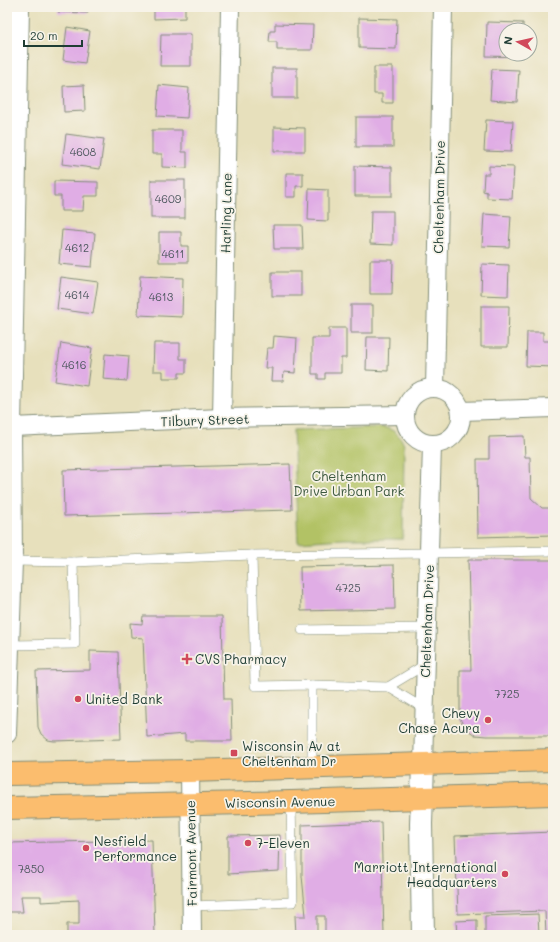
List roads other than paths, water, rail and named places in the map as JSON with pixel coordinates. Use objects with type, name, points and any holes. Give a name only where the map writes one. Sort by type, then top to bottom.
[{"type":"main road","points":[[7,774],[190,771],[553,760]]},
{"type":"main road","name":"Wisconsin Avenue","points":[[7,808],[291,802],[553,794]]},
{"type":"street","points":[[7,734],[11,571],[10,427],[20,7]]},
{"type":"street","name":"Harling Lane","points":[[222,418],[230,7]]},
{"type":"street","name":"Cheltenham Drive","points":[[435,388],[443,7]]},
{"type":"street","points":[[425,388],[444,390],[454,398],[461,411],[459,426],[452,438],[444,443],[432,445],[416,440],[409,433],[404,415],[409,400],[416,393],[425,388]]},
{"type":"street","points":[[461,411],[553,408]]},
{"type":"street","name":"Tilbury Street","points":[[10,427],[222,418],[404,415]]},
{"type":"street","name":"Cheltenham Drive","points":[[423,935],[421,824],[432,445]]},
{"type":"street","name":"Fairmont Avenue","points":[[190,771],[192,935]]},
{"type":"lane","points":[[11,571],[73,562],[252,555],[553,551]]},
{"type":"lane","points":[[252,555],[256,686],[312,685],[388,687],[425,709]]},
{"type":"lane","points":[[9,655],[75,644],[73,562]]},
{"type":"lane","points":[[302,630],[427,628]]},
{"type":"lane","points":[[388,687],[426,664]]},
{"type":"lane","points":[[312,685],[312,767]]},
{"type":"lane","points":[[192,906],[293,902],[291,802]]},
{"type":"place","name":"CVS Pharmacy","points":[[187,659]]},
{"type":"place","name":"United Bank","points":[[78,699]]},
{"type":"place","name":"Chevy Chase Acura","points":[[488,720]]},
{"type":"place","name":"Wisconsin Av at Cheltenham Dr","points":[[234,753]]},
{"type":"place","name":"7-Eleven","points":[[248,843]]},
{"type":"place","name":"Nesfield Performance","points":[[86,848]]},
{"type":"place","name":"Marriott International Headquarters","points":[[505,874]]},
{"type":"park label","name":"Cheltenham Drive Urban Park","points":[[349,484]]}]
